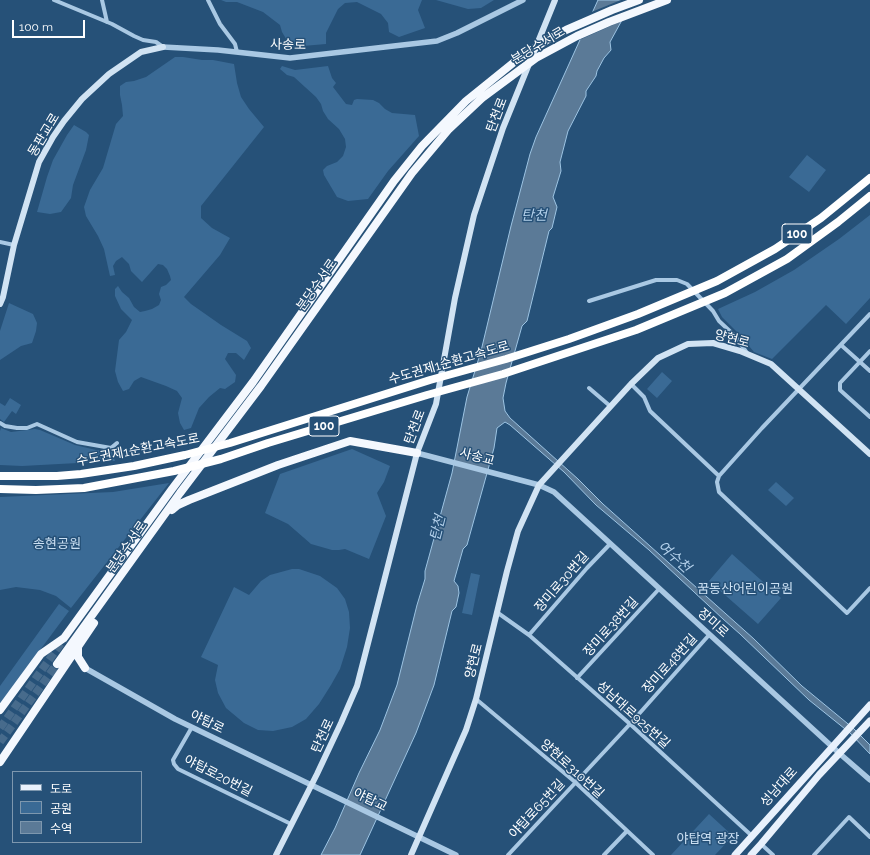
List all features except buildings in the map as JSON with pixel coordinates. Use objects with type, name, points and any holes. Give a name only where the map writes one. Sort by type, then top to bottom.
[{"type":"highway","name":"분당수서로","points":[[0,710],[41,654],[64,638],[172,489],[253,382],[394,181],[422,146],[466,101],[518,59],[547,40],[572,27],[639,0]]},
{"type":"highway","name":"분당수서로","points":[[61,666],[162,518],[261,386],[412,173],[449,129],[513,74],[536,58],[577,36],[667,0]]},
{"type":"highway","name":"수도권제1순환고속도로","points":[[0,476],[57,476],[81,474],[134,466],[185,455],[230,444],[430,380],[506,359],[570,338],[638,314],[717,281],[775,249],[821,218],[870,178]]},
{"type":"highway","name":"수도권제1순환고속도로","points":[[0,489],[36,490],[84,488],[174,471],[220,459],[427,395],[503,374],[636,330],[725,293],[787,259],[838,222],[870,196]]},
{"type":"highway","points":[[162,518],[178,505],[189,500],[278,465],[350,441],[417,453]]},
{"type":"highway","points":[[0,762],[61,666],[78,646],[120,578]]},
{"type":"highway","points":[[78,646],[78,657],[85,668]]},
{"type":"highway","points":[[61,666],[74,665],[85,668]]},
{"type":"main road","name":"탄천로","points":[[276,855],[312,785],[357,686],[417,453],[436,404],[455,298],[474,215],[503,128],[555,0]]},
{"type":"main road","name":"동판교로","points":[[0,304],[14,245],[39,162],[53,137],[82,99],[109,74],[141,52],[163,47]]},
{"type":"main road","name":"양현로","points":[[411,855],[456,756],[466,730],[476,699],[518,531],[539,485],[610,406],[658,358],[688,344],[714,343],[771,364],[870,454]]},
{"type":"main road","name":"성남대로","points":[[735,855],[870,705]]},
{"type":"main road","name":"성남대로","points":[[751,855],[868,723]]},
{"type":"street","name":"사송로","points":[[54,0],[64,2],[134,36],[143,40],[156,42],[163,47],[237,52],[290,58],[437,41],[457,33],[523,0]]},
{"type":"street","points":[[102,0],[107,22]]},
{"type":"street","points":[[208,0],[220,24],[235,44],[237,52]]},
{"type":"street","points":[[0,242],[14,245]]},
{"type":"street","points":[[589,301],[656,280],[677,280],[687,284],[697,294],[713,311],[718,321],[735,336],[747,354]]},
{"type":"street","points":[[870,314],[757,433],[719,476],[717,482],[719,492],[847,613],[870,588]]},
{"type":"street","points":[[841,345],[870,371]]},
{"type":"street","points":[[870,351],[840,384],[840,390],[870,417]]},
{"type":"street","points":[[631,384],[644,397],[650,411],[719,476]]},
{"type":"street","points":[[589,388],[610,406]]},
{"type":"street","points":[[0,423],[17,428],[27,428],[37,424],[77,442],[111,448],[117,443]]},
{"type":"street","name":"사송교","points":[[417,453],[539,485]]},
{"type":"street","name":"장미로","points":[[539,485],[554,492],[839,754],[870,780]]},
{"type":"street","name":"장미로30번길","points":[[528,635],[610,544]]},
{"type":"street","name":"장미로38번길","points":[[577,678],[659,589]]},
{"type":"street","name":"성남대로925번길","points":[[498,613],[528,635],[630,724],[752,836]]},
{"type":"street","name":"장미로48번길","points":[[630,724],[709,635]]},
{"type":"street","name":"야탑로","points":[[85,668],[192,727],[323,790]]},
{"type":"street","name":"양현로310번길","points":[[476,699],[575,782],[653,855]]},
{"type":"street","name":"야탑로65번길","points":[[508,855],[630,724]]},
{"type":"street","name":"야탑로20번길","points":[[192,727],[173,760],[178,769],[291,824]]},
{"type":"street","name":"야탑교","points":[[323,790],[419,836]]},
{"type":"street","points":[[814,855],[849,817],[870,837]]},
{"type":"street","points":[[604,855],[627,831]]},
{"type":"street","points":[[419,836],[456,855]]},
{"type":"street","points":[[761,844],[773,855]]},
{"type":"green space","points":[[221,0],[422,0],[418,10],[425,28],[399,37],[389,32],[388,23],[381,14],[357,2],[345,3],[338,9],[326,33],[326,44],[291,47],[282,32],[280,25],[263,12],[237,2],[226,2]]},
{"type":"green space","points":[[436,0],[494,0],[481,8],[468,9]]},
{"type":"green space","points":[[175,57],[213,60],[234,64],[241,97],[264,127],[201,206],[201,218],[212,228],[230,238],[220,255],[184,297],[191,304],[221,325],[247,341],[251,348],[244,360],[236,353],[228,353],[225,359],[236,375],[235,382],[225,389],[220,388],[209,397],[199,408],[191,428],[184,430],[180,423],[178,413],[182,398],[177,391],[141,377],[134,381],[129,389],[123,391],[118,382],[115,371],[119,340],[126,332],[132,320],[121,309],[115,296],[115,289],[118,286],[129,298],[134,307],[140,312],[152,309],[159,305],[161,300],[159,294],[161,287],[166,285],[171,280],[167,269],[163,265],[158,264],[142,282],[131,271],[129,264],[122,257],[116,261],[113,266],[115,275],[110,276],[104,249],[86,216],[84,207],[90,190],[103,168],[116,124],[123,116],[120,86],[126,82],[146,77]]},
{"type":"green space","points":[[282,66],[295,70],[328,66],[332,78],[336,83],[333,87],[346,104],[352,105],[354,100],[357,99],[373,100],[392,113],[415,115],[419,136],[388,171],[368,199],[348,201],[337,197],[324,175],[323,170],[327,166],[337,162],[343,156],[346,147],[345,139],[339,129],[328,119],[316,97],[294,77],[287,75],[280,69]]},
{"type":"green space","points":[[74,125],[89,135],[86,150],[73,185],[71,198],[61,212],[50,214],[37,212],[53,160]]},
{"type":"green space","points":[[807,155],[826,170],[809,192],[789,177]]},
{"type":"green space","points":[[870,215],[870,298],[846,324],[826,305],[772,359],[754,352],[722,317],[718,309],[755,292],[794,270],[839,239]]},
{"type":"green space","points":[[9,303],[33,314],[37,323],[36,331],[32,343],[21,346],[0,360],[0,331]]},
{"type":"green space","points":[[662,372],[672,381],[657,398],[647,389]]},
{"type":"green space","points":[[10,398],[21,405],[16,414],[12,411],[4,422],[0,419],[0,403],[5,406]]},
{"type":"green space","points":[[1,428],[11,432],[35,429],[40,430],[75,445],[112,452],[115,461],[22,466],[0,465]]},
{"type":"green space","points":[[352,449],[390,466],[384,482],[377,493],[386,516],[369,559],[345,549],[332,550],[311,544],[288,524],[265,513],[280,474]]},
{"type":"green space","points":[[776,482],[794,498],[786,506],[768,490]]},
{"type":"green space","name":"송현공원","points":[[169,483],[71,608],[56,596],[40,590],[16,587],[0,590],[0,497],[113,492]]},
{"type":"green space","name":"꿈동산어린이공원","points":[[732,554],[781,598],[758,624],[709,581]]},
{"type":"green space","points":[[292,569],[299,569],[320,576],[337,588],[345,599],[349,612],[350,628],[347,647],[340,669],[331,685],[319,704],[306,719],[292,727],[273,731],[258,730],[244,723],[226,708],[218,693],[215,680],[218,665],[201,657],[234,587],[249,595],[261,581],[270,575]]},
{"type":"green space","points":[[471,573],[480,575],[472,615],[462,613]]},
{"type":"green space","points":[[59,604],[69,611],[0,704],[0,686]]},
{"type":"green space","name":"야탑역 광장","points":[[709,814],[733,836],[715,855],[671,855]]},
{"type":"water","name":"탄천","points":[[598,0],[633,0],[610,42],[611,50],[604,58],[596,76],[586,91],[586,96],[568,131],[560,162],[561,171],[553,197],[557,207],[552,228],[549,231],[527,321],[522,326],[506,383],[503,398],[505,411],[510,418],[578,479],[603,504],[754,639],[802,686],[853,728],[870,745],[870,754],[850,733],[809,700],[649,550],[596,505],[564,472],[505,422],[497,428],[494,448],[467,545],[463,549],[454,581],[458,586],[459,593],[456,607],[452,611],[434,685],[416,733],[360,855],[321,855],[380,730],[397,685],[425,579],[425,571],[452,473],[467,397],[481,351],[530,154],[536,137]]},
{"type":"pier","points":[[621,0],[635,0],[624,20],[577,41],[589,13]]},
{"type":"tunnel","points":[[0,728],[64,639]]},
{"type":"tunnel","points":[[0,742],[57,664]]},
{"type":"water label","name":"여수천","points":[[674,557]]}]
